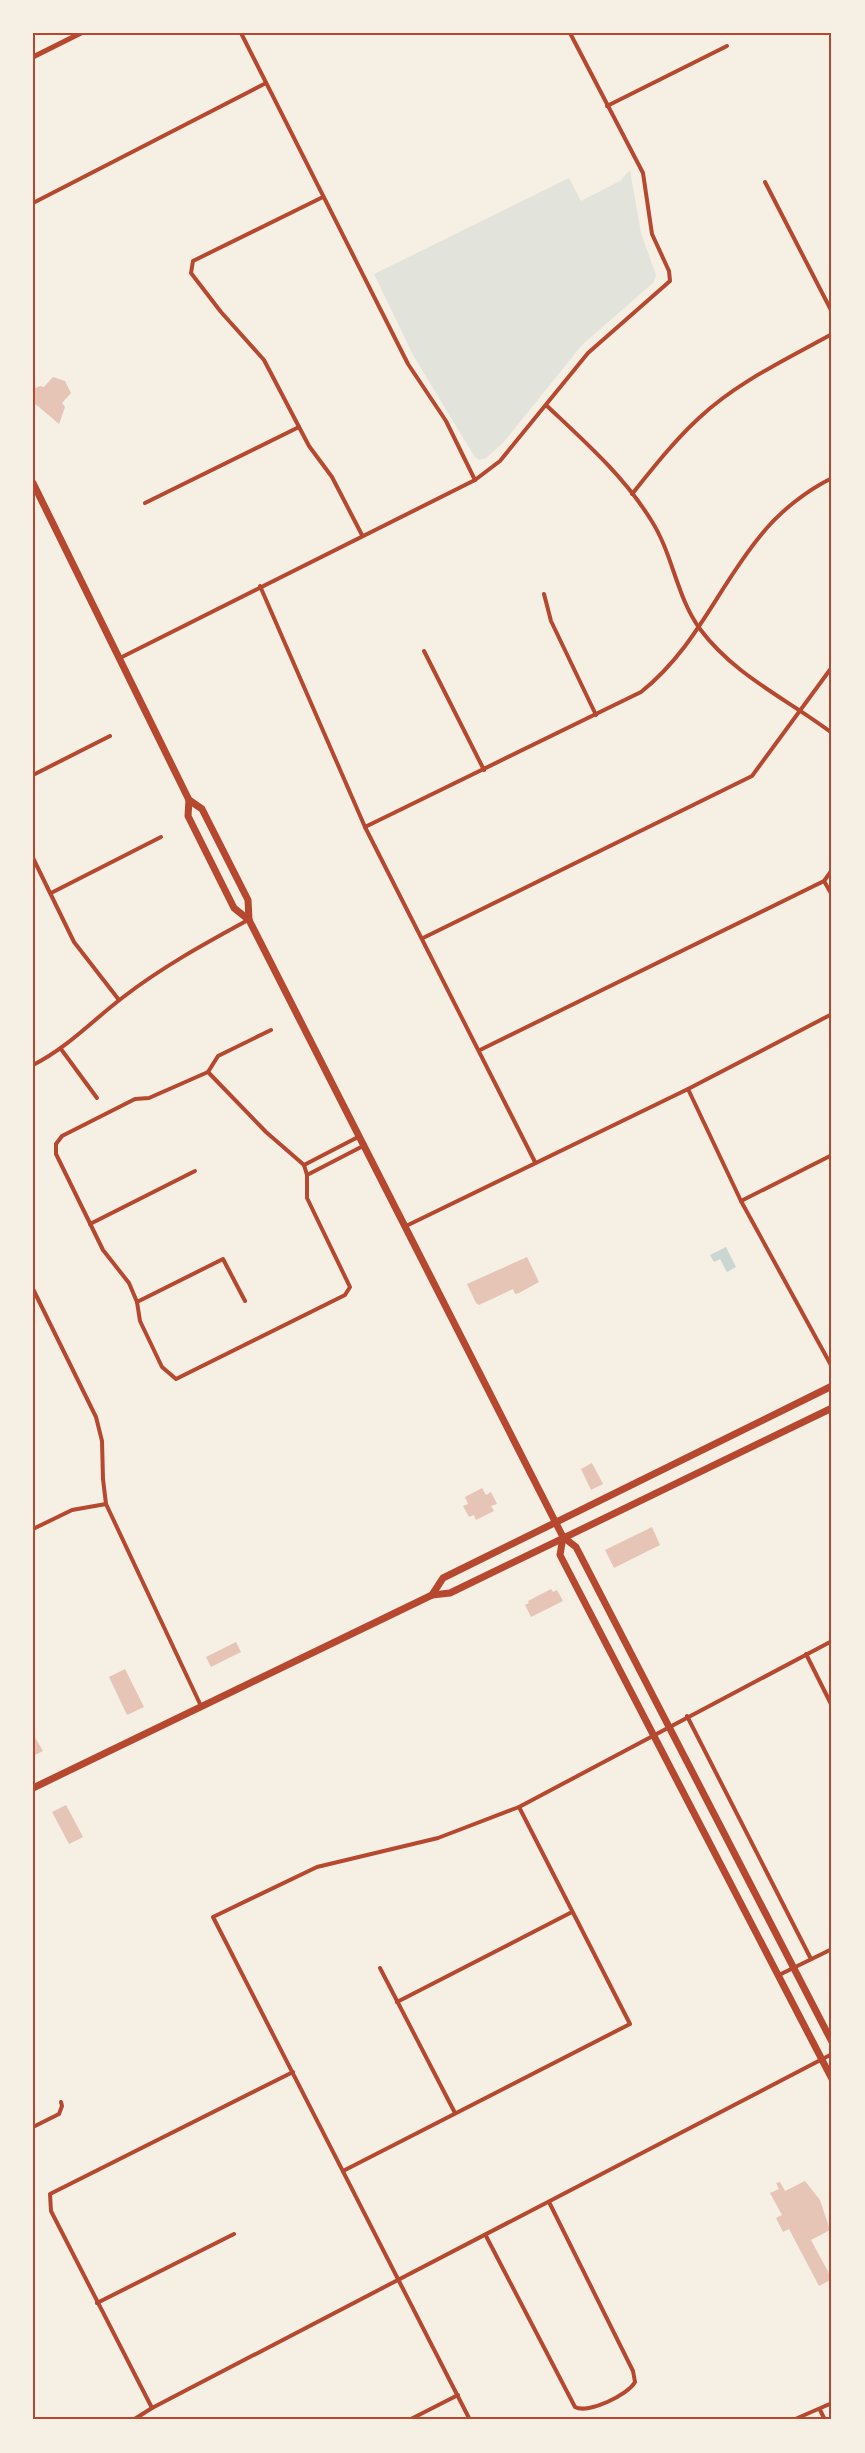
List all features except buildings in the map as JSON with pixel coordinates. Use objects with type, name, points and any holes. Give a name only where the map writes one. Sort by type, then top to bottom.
[{"type":"main road","points":[[33,483],[189,800],[202,809],[248,900],[249,920]]},
{"type":"main road","points":[[189,800],[188,816],[234,908],[249,920],[563,1537],[576,1547],[832,2042]]},
{"type":"main road","points":[[432,1595],[443,1578],[832,1386]]},
{"type":"main road","points":[[33,1788],[432,1595],[450,1593],[832,1408]]},
{"type":"main road","points":[[563,1537],[561,1555],[832,2079]]},
{"type":"street","points":[[33,57],[81,33]]},
{"type":"street","points":[[241,33],[408,364],[446,421],[475,480]]},
{"type":"street","points":[[120,658],[475,480],[500,461],[588,353],[670,280],[669,271],[652,234],[643,173],[570,33]]},
{"type":"street","points":[[607,105],[727,46]]},
{"type":"street","points":[[33,203],[266,83]]},
{"type":"street","points":[[765,182],[832,312]]},
{"type":"street","points":[[323,197],[192,261],[191,273],[196,283],[264,360],[299,427],[332,477],[363,535]]},
{"type":"street","points":[[632,494],[674,442],[700,416],[759,374],[832,334]]},
{"type":"street","points":[[546,405],[588,444],[652,520],[668,555],[680,590],[699,628],[738,671],[802,711],[832,733]]},
{"type":"street","points":[[145,503],[299,427]]},
{"type":"street","points":[[365,827],[640,692],[665,672],[699,628],[761,535],[810,489],[832,478]]},
{"type":"street","points":[[261,586],[365,827],[535,1162]]},
{"type":"street","points":[[544,594],[551,621],[596,715]]},
{"type":"street","points":[[424,651],[484,770]]},
{"type":"street","points":[[423,938],[752,776],[802,711],[832,667]]},
{"type":"street","points":[[33,775],[110,736]]},
{"type":"street","points":[[51,893],[161,837]]},
{"type":"street","points":[[33,858],[74,942],[120,1000]]},
{"type":"street","points":[[480,1050],[824,881],[832,870]]},
{"type":"street","points":[[824,881],[832,895]]},
{"type":"street","points":[[33,1065],[61,1049],[120,1000],[178,957],[249,920]]},
{"type":"street","points":[[406,1226],[688,1089],[832,1014]]},
{"type":"street","points":[[208,1072],[267,1133],[304,1165],[307,1175],[307,1198],[350,1287],[345,1295],[176,1379],[162,1367],[140,1321],[137,1302],[129,1283],[103,1250],[56,1154],[56,1144],[62,1136],[135,1099],[149,1098],[208,1072],[218,1056],[271,1030]]},
{"type":"street","points":[[61,1049],[97,1098]]},
{"type":"street","points":[[688,1089],[741,1201],[832,1367]]},
{"type":"street","points":[[304,1165],[360,1136]]},
{"type":"street","points":[[307,1175],[365,1145]]},
{"type":"street","points":[[741,1201],[832,1155]]},
{"type":"street","points":[[90,1224],[195,1172]]},
{"type":"street","points":[[137,1302],[224,1259],[245,1302]]},
{"type":"street","points":[[33,1289],[96,1417],[102,1441],[106,1504],[201,1706]]},
{"type":"street","points":[[33,1529],[72,1510],[106,1504]]},
{"type":"street","points":[[470,2420],[213,1917],[317,1867],[450,1834],[519,1807],[832,1641]]},
{"type":"street","points":[[806,1654],[832,1706]]},
{"type":"street","points":[[687,1716],[811,1959]]},
{"type":"street","points":[[343,2171],[630,2024],[519,1807]]},
{"type":"street","points":[[397,2002],[572,1912]]},
{"type":"street","points":[[779,1976],[832,1949]]},
{"type":"street","points":[[380,1968],[455,2114]]},
{"type":"street","points":[[133,2420],[152,2408],[400,2281],[832,2054]]},
{"type":"street","points":[[152,2408],[51,2211],[50,2194],[293,2072]]},
{"type":"street","points":[[33,2127],[58,2114],[62,2106],[61,2102]]},
{"type":"street","points":[[486,2236],[575,2407],[580,2410],[593,2408],[629,2390],[635,2382],[633,2371],[549,2202]]},
{"type":"street","points":[[97,2302],[234,2234]]},
{"type":"street","points":[[409,2420],[458,2395]]},
{"type":"street","points":[[793,2420],[832,2403]]},
{"type":"street","points":[[819,2410],[825,2420]]},
{"type":"shaded area","points":[[630,170],[641,233],[656,275],[654,282],[582,345],[503,443],[486,458],[479,460],[474,456],[413,355],[374,274],[569,178],[581,201],[620,181]]},
{"type":"shaded area","points":[[726,1247],[736,1267],[727,1272],[720,1259],[714,1262],[710,1255]]}]
